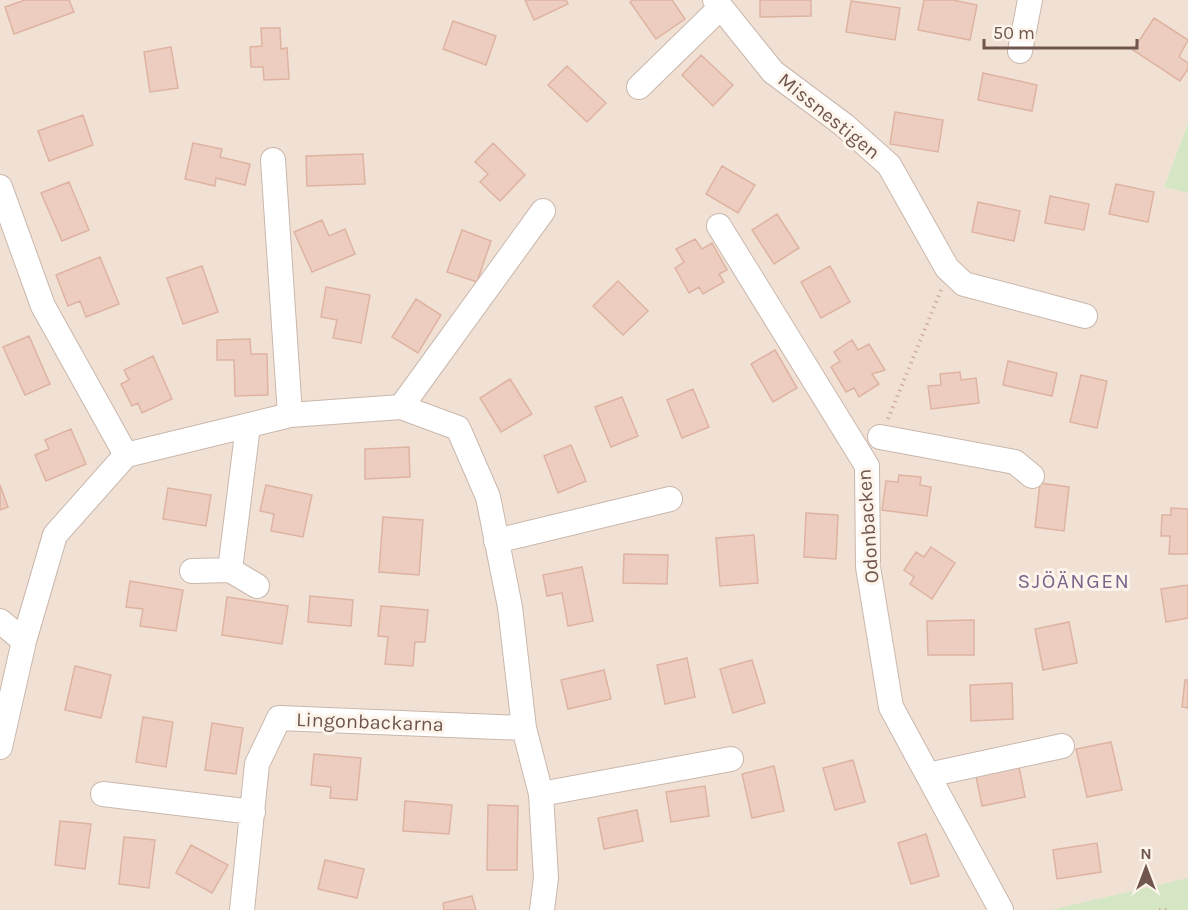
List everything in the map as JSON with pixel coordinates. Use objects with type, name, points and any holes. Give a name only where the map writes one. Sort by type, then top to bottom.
[{"type":"street","points":[[1020,51],[1030,0]]},
{"type":"street","points":[[639,87],[717,4]]},
{"type":"street","name":"Missnestigen","points":[[717,4],[773,72],[844,125],[889,165],[947,268],[964,284],[1085,316]]},
{"type":"street","points":[[273,160],[290,415]]},
{"type":"street","points":[[0,187],[43,306],[126,455]]},
{"type":"street","points":[[401,408],[543,211]]},
{"type":"street","name":"Odonbacken","points":[[719,226],[867,466],[868,567],[891,707],[1001,910]]},
{"type":"street","points":[[0,747],[24,641],[55,535],[126,455],[290,415],[401,408],[458,428],[488,497],[510,607],[524,728],[541,794],[546,878],[542,910]]},
{"type":"street","points":[[230,570],[248,426]]},
{"type":"street","points":[[880,437],[1015,462],[1032,476]]},
{"type":"street","points":[[496,541],[670,499]]},
{"type":"street","points":[[192,571],[230,570],[257,586]]},
{"type":"street","points":[[0,621],[24,641]]},
{"type":"street","name":"Lingonbackarna","points":[[242,910],[257,764],[279,718],[524,728]]},
{"type":"street","points":[[928,775],[1062,746]]},
{"type":"street","points":[[541,794],[731,759]]},
{"type":"street","points":[[103,794],[253,812]]},
{"type":"path","points":[[880,437],[908,374],[947,268]]},
{"type":"path","points":[[1159,910],[1170,910]]},
{"type":"shaded area","points":[[0,0],[1188,0],[1188,123],[1164,187],[1188,193],[1188,910],[0,910]]},
{"type":"green space","points":[[1188,123],[1188,193],[1164,187]]},
{"type":"green space","points":[[1188,878],[1188,910],[1050,910]]},
{"type":"building","points":[[25,0],[69,0],[74,12],[14,34],[5,7]]},
{"type":"building","points":[[525,0],[566,0],[568,4],[534,20]]},
{"type":"building","points":[[633,0],[672,0],[685,19],[656,39],[630,2]]},
{"type":"building","points":[[760,0],[811,0],[811,16],[760,17]]},
{"type":"building","points":[[924,0],[953,0],[977,5],[970,40],[918,30]]},
{"type":"building","points":[[851,1],[900,8],[895,40],[846,32]]},
{"type":"building","points":[[1154,18],[1188,40],[1179,57],[1188,63],[1188,69],[1180,81],[1133,50]]},
{"type":"building","points":[[453,21],[496,36],[486,65],[443,49]]},
{"type":"building","points":[[261,28],[280,28],[281,49],[287,48],[289,79],[264,80],[263,67],[251,67],[250,47],[262,46]]},
{"type":"building","points":[[171,47],[178,88],[150,92],[144,52]]},
{"type":"building","points":[[701,55],[733,85],[713,106],[682,75]]},
{"type":"building","points":[[567,66],[606,103],[587,122],[548,85]]},
{"type":"building","points":[[983,73],[1037,85],[1032,111],[978,100]]},
{"type":"building","points":[[895,112],[943,120],[938,152],[890,144]]},
{"type":"building","points":[[83,115],[93,145],[49,161],[38,131]]},
{"type":"building","points":[[193,143],[222,149],[220,157],[250,164],[245,185],[216,178],[215,186],[185,179]]},
{"type":"building","points":[[493,143],[525,175],[500,201],[480,182],[488,174],[475,162]]},
{"type":"building","points":[[363,154],[365,184],[307,186],[306,156]]},
{"type":"building","points":[[722,166],[755,185],[738,213],[706,194]]},
{"type":"building","points":[[69,182],[89,230],[62,241],[41,193]]},
{"type":"building","points":[[1116,184],[1154,192],[1148,222],[1109,214]]},
{"type":"building","points":[[1050,196],[1089,204],[1084,230],[1045,223]]},
{"type":"building","points":[[978,202],[1020,211],[1014,241],[972,232]]},
{"type":"building","points":[[777,214],[799,248],[774,264],[752,230]]},
{"type":"building","points":[[322,220],[329,236],[345,229],[355,254],[312,272],[294,232]]},
{"type":"building","points":[[462,230],[491,241],[477,282],[447,272]]},
{"type":"building","points":[[695,239],[702,249],[712,243],[727,270],[719,274],[724,282],[703,294],[699,287],[689,293],[675,268],[684,262],[676,249]]},
{"type":"building","points":[[100,257],[119,304],[86,317],[80,301],[68,306],[56,275]]},
{"type":"building","points":[[202,266],[218,312],[183,324],[167,278]]},
{"type":"building","points":[[830,266],[850,302],[821,318],[801,282]]},
{"type":"building","points":[[618,281],[648,311],[623,335],[593,306]]},
{"type":"building","points":[[326,287],[370,295],[361,343],[333,338],[337,320],[321,317]]},
{"type":"building","points":[[416,299],[441,315],[418,353],[392,337]]},
{"type":"building","points":[[29,336],[50,384],[25,395],[3,347]]},
{"type":"building","points":[[250,339],[251,354],[267,354],[268,395],[235,396],[234,360],[217,360],[217,340]]},
{"type":"building","points":[[852,340],[858,350],[869,344],[885,370],[872,374],[879,384],[859,397],[854,388],[846,392],[831,367],[840,361],[834,352]]},
{"type":"building","points":[[775,350],[797,388],[773,402],[751,364]]},
{"type":"building","points":[[153,356],[172,399],[142,413],[138,403],[132,406],[121,384],[129,380],[124,370]]},
{"type":"building","points":[[1008,361],[1057,373],[1052,396],[1003,385]]},
{"type":"building","points":[[960,372],[961,380],[976,378],[979,403],[931,409],[928,386],[941,385],[940,374]]},
{"type":"building","points":[[1081,375],[1107,381],[1097,428],[1070,422]]},
{"type":"building","points":[[510,379],[532,414],[501,432],[480,398]]},
{"type":"building","points":[[693,389],[709,427],[682,438],[667,400]]},
{"type":"building","points":[[622,397],[638,436],[611,447],[595,407]]},
{"type":"building","points":[[71,429],[86,464],[46,481],[35,455],[49,449],[45,440]]},
{"type":"building","points":[[571,445],[586,481],[558,493],[544,456]]},
{"type":"building","points":[[409,447],[410,477],[365,479],[365,449]]},
{"type":"building","points":[[899,475],[921,477],[920,485],[931,487],[927,516],[882,510],[886,481],[898,482]]},
{"type":"building","points":[[1040,483],[1069,487],[1064,531],[1035,527]]},
{"type":"building","points":[[0,485],[8,507],[0,510]]},
{"type":"building","points":[[266,485],[312,495],[303,537],[271,531],[274,514],[260,511]]},
{"type":"building","points":[[168,488],[211,495],[206,526],[163,519]]},
{"type":"building","points":[[1171,508],[1188,509],[1188,554],[1169,554],[1170,536],[1161,536],[1162,515],[1171,515]]},
{"type":"building","points":[[806,513],[838,515],[836,559],[804,557]]},
{"type":"building","points":[[383,517],[423,520],[419,575],[379,572]]},
{"type":"building","points":[[754,535],[758,583],[720,586],[716,538]]},
{"type":"building","points":[[931,547],[955,563],[932,599],[910,584],[914,577],[904,570],[916,552],[924,557]]},
{"type":"building","points":[[624,554],[668,555],[667,584],[623,583]]},
{"type":"building","points":[[582,567],[593,621],[568,626],[562,593],[547,596],[543,575]]},
{"type":"building","points":[[130,581],[183,590],[176,631],[140,626],[143,609],[126,607]]},
{"type":"building","points":[[1188,585],[1188,618],[1166,622],[1161,589]]},
{"type":"building","points":[[310,596],[353,600],[351,626],[308,622]]},
{"type":"building","points":[[227,597],[288,606],[282,644],[222,635]]},
{"type":"building","points":[[381,606],[428,610],[425,642],[415,642],[413,666],[385,664],[388,637],[378,636]]},
{"type":"building","points":[[974,620],[974,655],[928,655],[927,621]]},
{"type":"building","points":[[1069,622],[1077,663],[1043,670],[1035,629]]},
{"type":"building","points":[[687,658],[695,697],[665,704],[657,665]]},
{"type":"building","points":[[752,660],[765,703],[733,713],[720,669]]},
{"type":"building","points":[[75,666],[111,675],[101,718],[65,710]]},
{"type":"building","points":[[604,670],[611,699],[568,709],[561,680]]},
{"type":"building","points":[[1185,680],[1188,680],[1188,708],[1182,707]]},
{"type":"building","points":[[1012,683],[1013,719],[971,721],[970,685]]},
{"type":"building","points":[[143,717],[173,722],[166,767],[136,762]]},
{"type":"building","points":[[212,723],[243,728],[236,774],[205,770]]},
{"type":"building","points":[[1111,742],[1122,790],[1087,797],[1076,749]]},
{"type":"building","points":[[314,754],[361,758],[357,800],[330,798],[331,787],[311,785]]},
{"type":"building","points":[[853,760],[865,802],[835,810],[823,768]]},
{"type":"building","points":[[774,766],[784,811],[752,818],[742,774]]},
{"type":"building","points":[[1019,767],[1025,797],[982,806],[976,776]]},
{"type":"building","points":[[705,786],[709,816],[671,822],[666,792]]},
{"type":"building","points":[[405,801],[452,805],[449,834],[403,831]]},
{"type":"building","points":[[488,805],[518,806],[517,870],[487,870]]},
{"type":"building","points":[[637,810],[643,841],[604,849],[598,818]]},
{"type":"building","points":[[60,821],[91,824],[85,869],[55,865]]},
{"type":"building","points":[[926,834],[939,876],[911,884],[898,843]]},
{"type":"building","points":[[124,837],[155,840],[149,888],[119,884]]},
{"type":"building","points":[[1097,843],[1101,872],[1057,879],[1053,850]]},
{"type":"building","points":[[191,845],[228,865],[212,893],[176,873]]},
{"type":"building","points":[[325,860],[364,869],[357,898],[318,889]]},
{"type":"building","points":[[472,896],[476,910],[444,910],[443,903]]},
{"type":"district","name":"SJÖÄNGEN","points":[[1074,581]]}]
